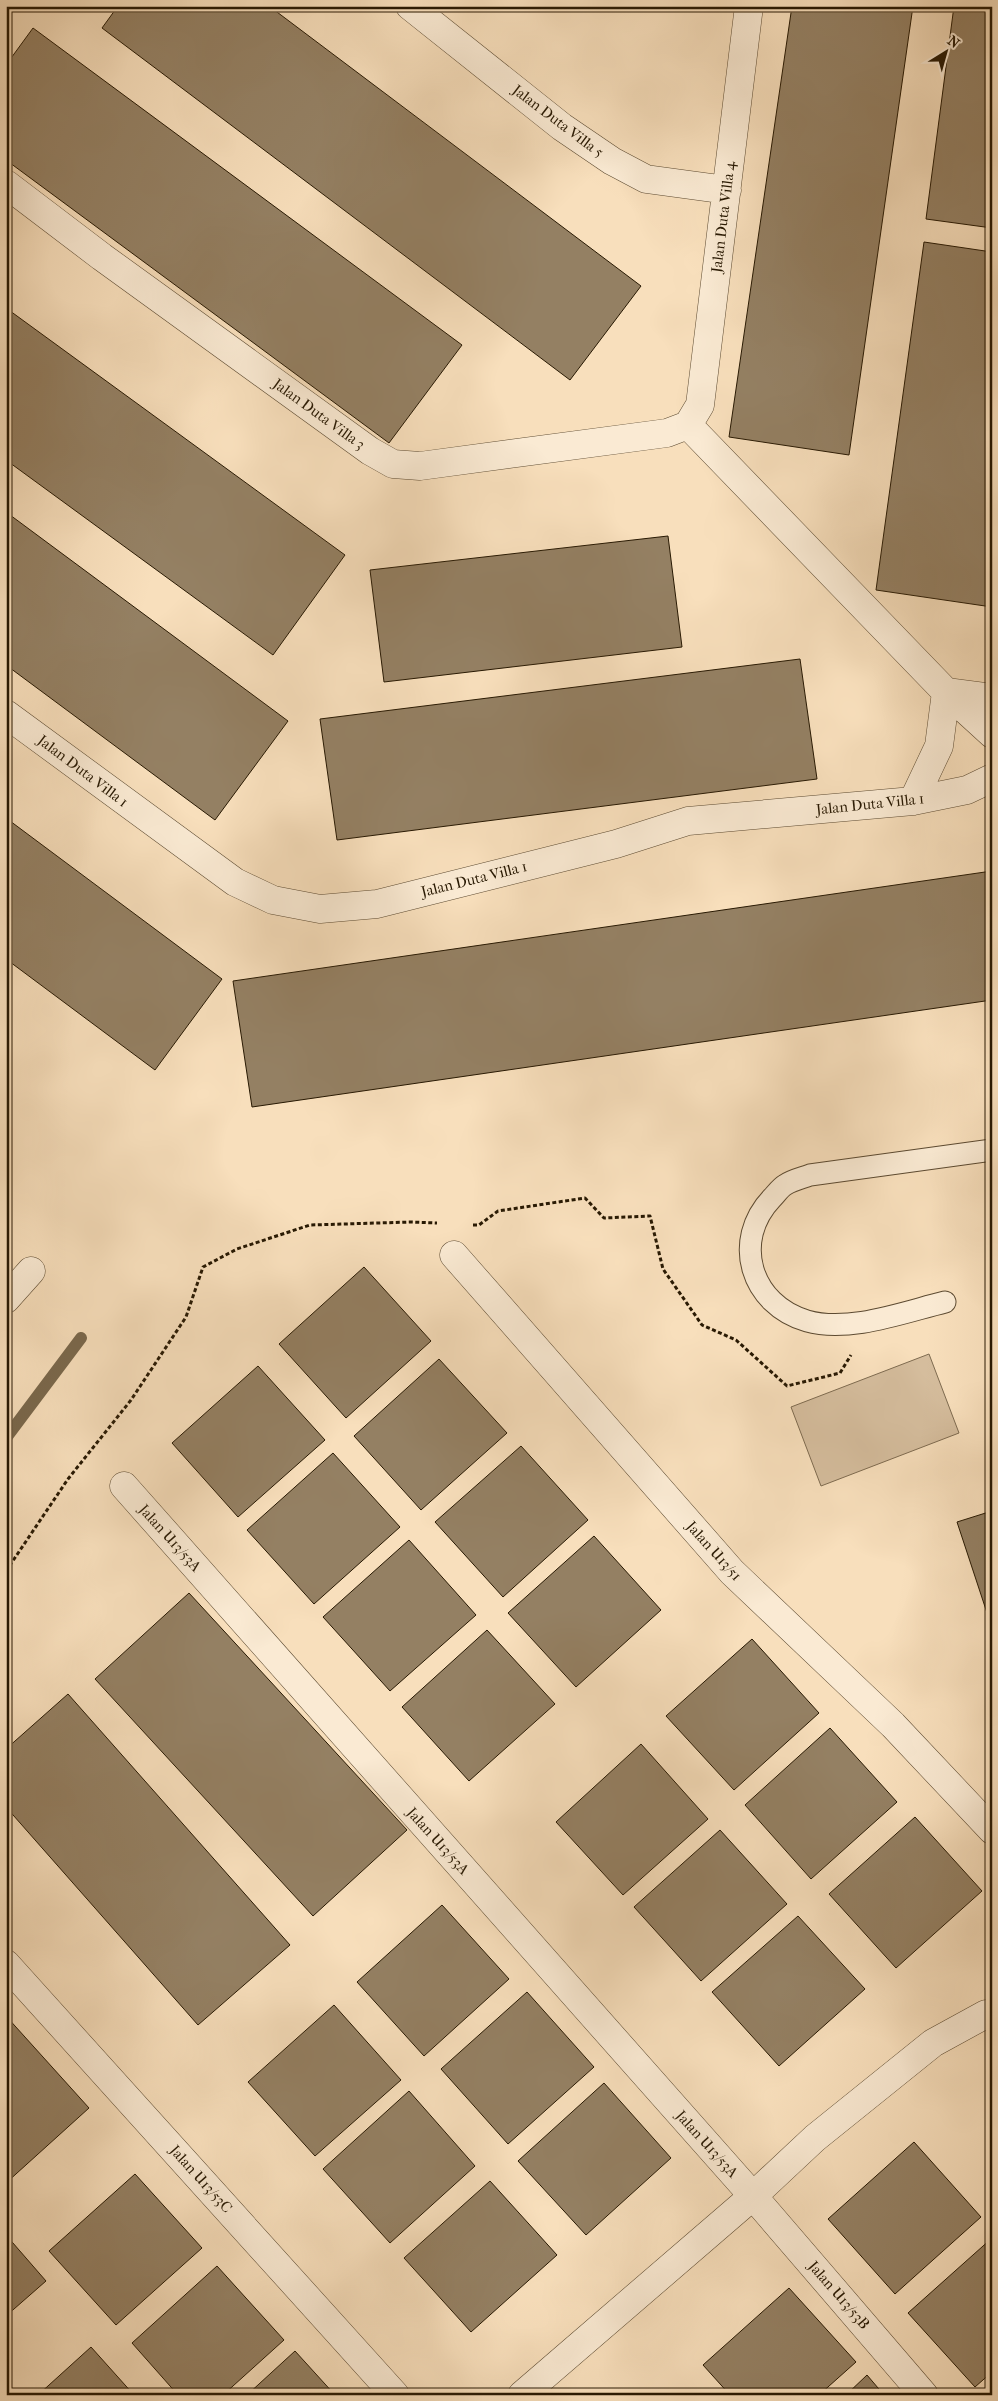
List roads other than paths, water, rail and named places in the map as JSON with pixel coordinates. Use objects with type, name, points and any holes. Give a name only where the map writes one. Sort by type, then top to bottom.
[{"type":"street","name":"Jalan Duta Villa 4","points":[[688,425],[700,405],[749,6]]},
{"type":"street","name":"Jalan Duta Villa 5","points":[[413,7],[562,127],[612,161],[646,179],[727,190]]},
{"type":"street","name":"Jalan Duta Villa 3","points":[[6,184],[190,322],[370,451],[393,464],[420,466],[667,433],[688,425]]},
{"type":"street","points":[[688,425],[946,692],[992,734]]},
{"type":"street","points":[[946,692],[992,698]]},
{"type":"street","points":[[913,801],[939,746],[946,692]]},
{"type":"street","name":"Jalan Duta Villa 1","points":[[6,714],[235,882],[273,900],[320,909],[377,904],[616,844],[688,821],[913,801],[967,790],[992,778]]},
{"type":"street","name":"Jalan U13/51","points":[[454,1255],[732,1572],[892,1725],[992,1830]]},
{"type":"street","points":[[6,1299],[31,1271]]},
{"type":"street","name":"Jalan U13/53A","points":[[124,1486],[753,2196]]},
{"type":"street","name":"Jalan U13/53C","points":[[6,1964],[395,2395]]},
{"type":"street","points":[[522,2395],[753,2196],[815,2138],[933,2043],[986,2014],[992,2014]]},
{"type":"street","name":"Jalan U13/53B","points":[[753,2196],[924,2395]]},
{"type":"lane","points":[[945,1302],[851,1325],[808,1322],[783,1312],[764,1294],[750,1265],[752,1232],[761,1210],[785,1185],[810,1175],[992,1150]]},
{"type":"waterway","points":[[6,1438],[81,1338]]}]
